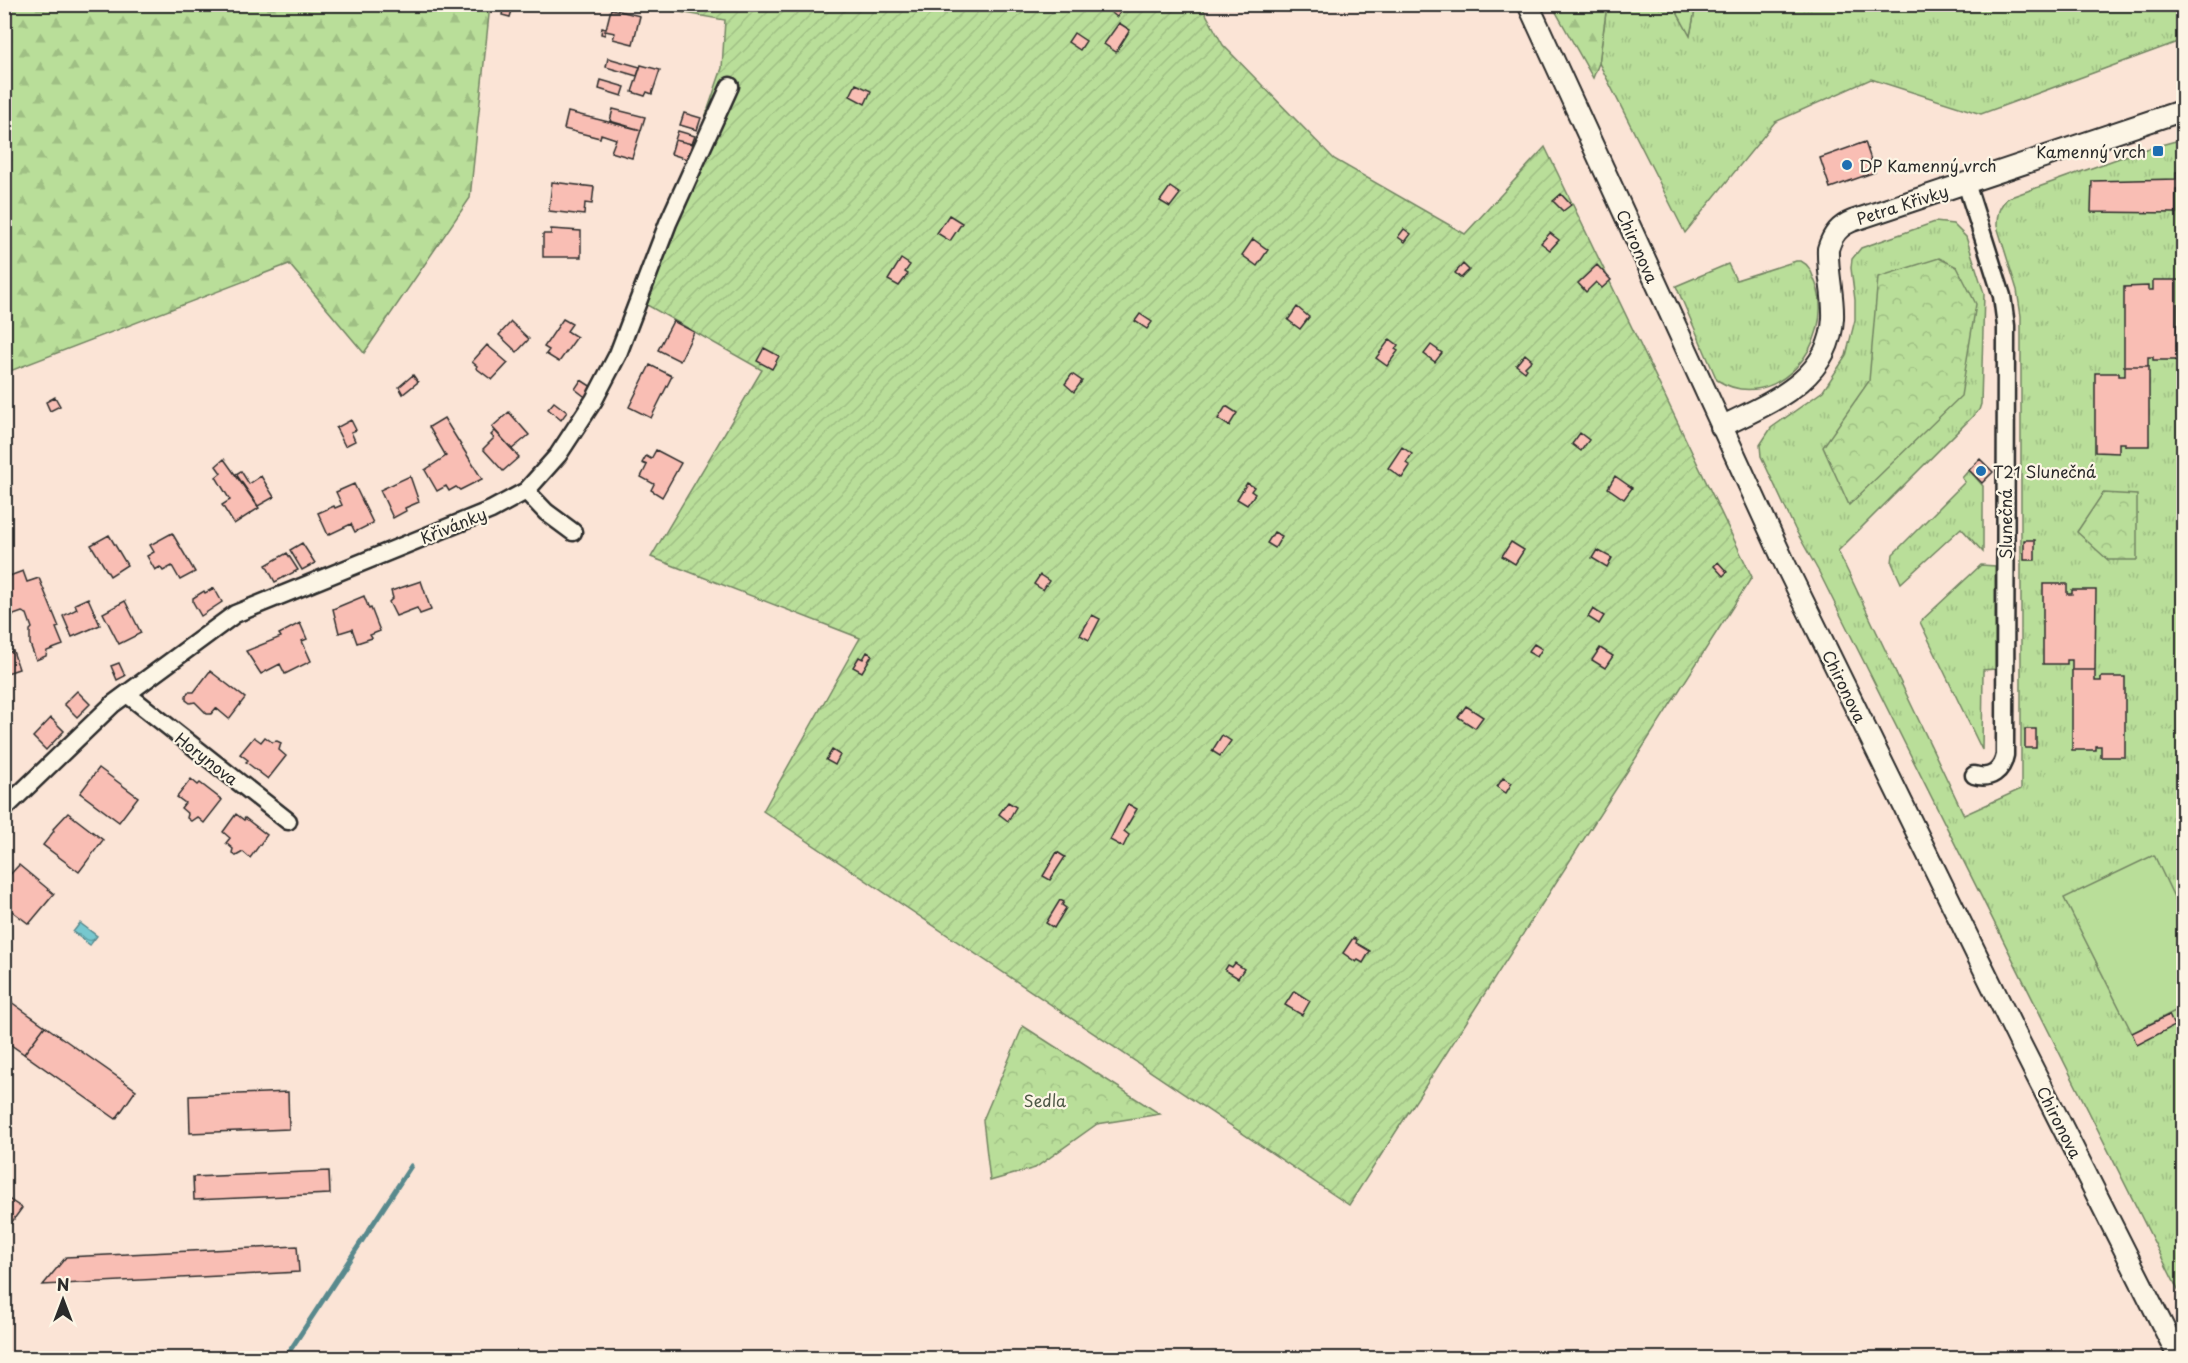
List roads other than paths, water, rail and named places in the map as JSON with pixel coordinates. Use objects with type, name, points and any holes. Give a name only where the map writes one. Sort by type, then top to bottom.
[{"type":"street","name":"Chironova","points":[[1528,4],[1720,427],[1785,564],[2179,1359]]},
{"type":"street","name":"Křivánky","points":[[4,809],[113,704],[235,614],[491,510],[526,491],[558,455],[594,400],[613,363],[668,223],[730,86]]},
{"type":"street","name":"Petra Křivky","points":[[1720,427],[1796,387],[1811,373],[1821,358],[1832,327],[1833,300],[1828,258],[1831,239],[1847,223],[2184,110]]},
{"type":"street","name":"Slunečná","points":[[1966,183],[2005,309],[2005,754],[2003,765],[1994,775],[1982,778],[1974,775]]},
{"type":"street","points":[[526,491],[546,512],[573,532]]},
{"type":"street","name":"Horynova","points":[[127,694],[288,821]]},
{"type":"water","points":[[80,923],[97,936],[90,945],[73,932]]},
{"type":"waterway","points":[[285,1358],[411,1166]]},
{"type":"place","name":"Kamenný vrch","points":[[2158,151]]},
{"type":"place","name":"DP Kamenný vrch","points":[[1847,165]]},
{"type":"place","name":"T21 Slunečná","points":[[1981,471]]},
{"type":"park label","name":"Sedla","points":[[1045,1100]]}]
